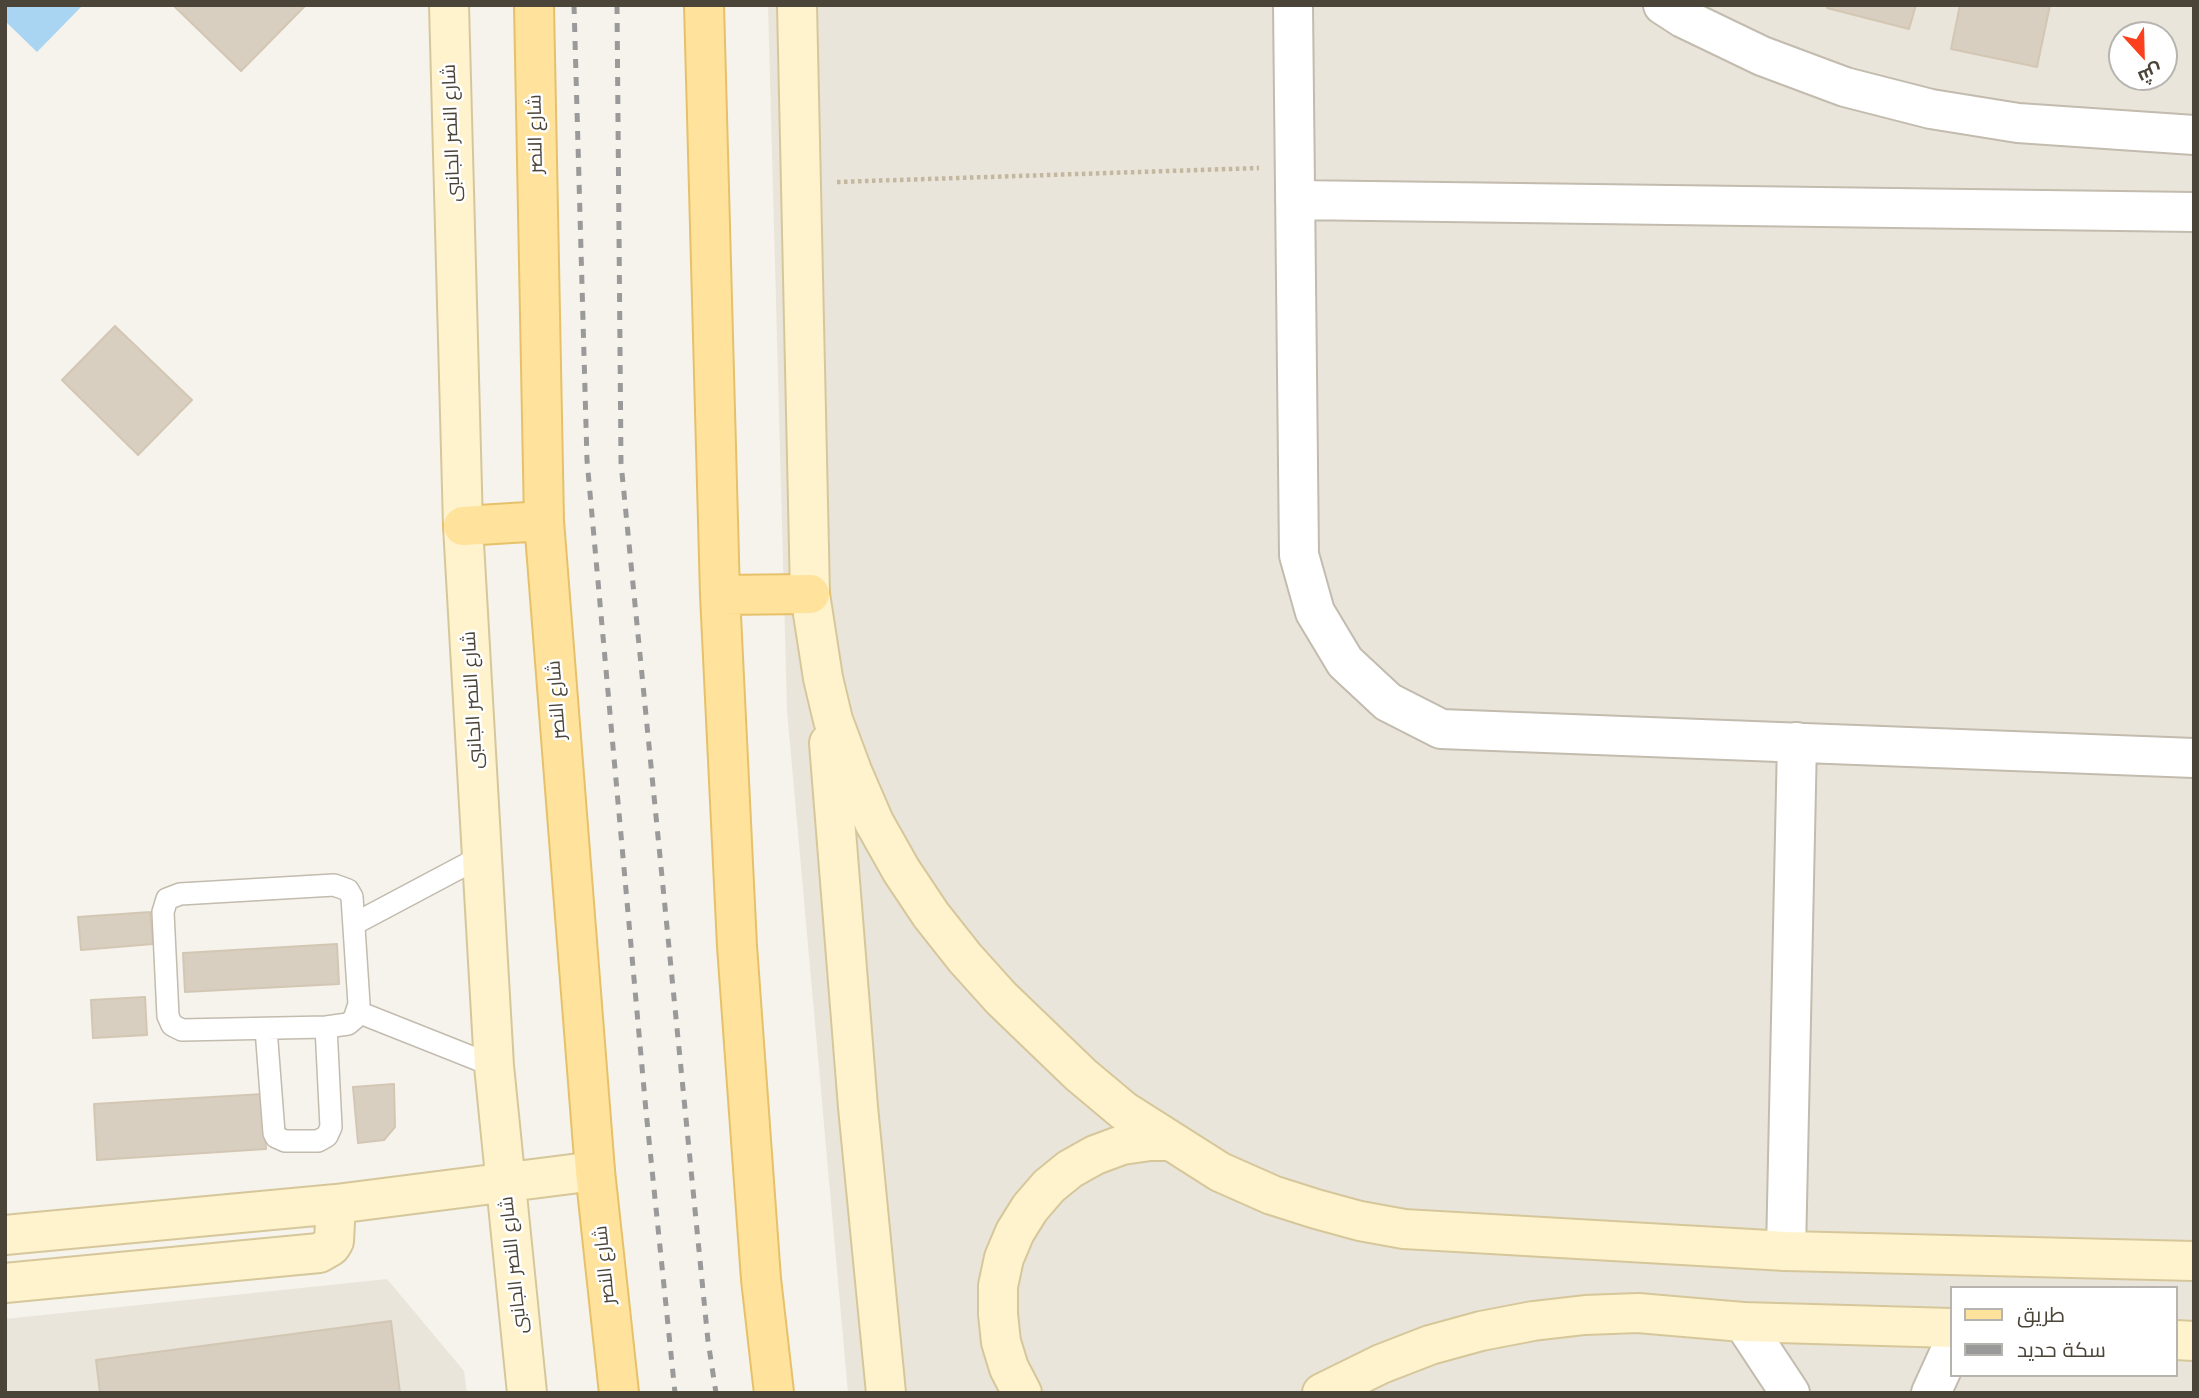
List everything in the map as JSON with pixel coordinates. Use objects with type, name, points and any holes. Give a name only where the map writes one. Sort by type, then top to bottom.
[{"type":"main road","name":"شارع النصر","points":[[534,5],[544,521],[595,1171],[619,1393]]},
{"type":"main road","points":[[704,5],[720,595],[737,946],[761,1279],[774,1393]]},
{"type":"main road","points":[[463,526],[544,521]]},
{"type":"main road","points":[[720,595],[810,594]]},
{"type":"street","name":"شارع النصر الجانبى","points":[[449,5],[463,526],[494,1066],[527,1393]]},
{"type":"street","points":[[797,5],[810,594],[823,678],[858,1107],[886,1393]]},
{"type":"street","points":[[1293,5],[1299,555],[1315,612],[1345,662],[1388,702],[1441,729],[2194,758]]},
{"type":"street","points":[[1663,5],[1683,18],[1762,56],[1845,87],[1931,109],[2018,123],[2194,135]]},
{"type":"street","points":[[1295,183],[2194,212]]},
{"type":"street","points":[[823,678],[842,746],[869,809],[901,870],[931,915],[965,958],[1001,998],[1081,1075],[1124,1111],[1220,1172],[1272,1195],[1327,1212],[1404,1229],[1786,1251],[2194,1261]]},
{"type":"street","points":[[1786,1251],[1797,742]]},
{"type":"street","points":[[1022,1393],[1009,1368],[1001,1342],[998,1314],[998,1286],[1004,1258],[1015,1232],[1030,1208],[1049,1186],[1070,1169],[1095,1155],[1122,1146],[1150,1140],[1171,1141]]},
{"type":"street","points":[[5,1235],[336,1204],[595,1171]]},
{"type":"street","points":[[5,1283],[319,1253],[334,1241],[336,1204]]},
{"type":"street","points":[[1322,1393],[1381,1364],[1430,1345],[1481,1331],[1585,1315],[1638,1313],[1743,1322],[1951,1328]]},
{"type":"street","points":[[1743,1322],[1790,1393]]},
{"type":"street","points":[[1931,1393],[1951,1349]]},
{"type":"lane","points":[[354,924],[482,856]]},
{"type":"lane","points":[[334,885],[348,890],[352,897],[358,1012],[348,1024],[327,1027],[182,1030],[172,1026],[169,1016],[163,912],[167,899],[180,894],[334,885]]},
{"type":"lane","points":[[358,1012],[494,1066]]},
{"type":"lane","points":[[265,1028],[274,1133],[285,1141],[318,1141],[327,1136],[331,1127],[327,1027]]},
{"type":"path","points":[[801,183],[1295,183]]},
{"type":"shaded area","points":[[768,5],[2194,5],[2194,1393],[848,1393],[787,710]]},
{"type":"shaded area","points":[[387,1279],[464,1371],[467,1393],[5,1393],[5,1319]]},
{"type":"water","points":[[5,5],[83,5],[37,52],[5,21]]},
{"type":"building","points":[[173,5],[306,5],[241,71]]},
{"type":"building","points":[[1828,5],[1916,5],[1909,29],[1827,8]]},
{"type":"building","points":[[1960,5],[2050,5],[2037,67],[1951,49]]},
{"type":"building","points":[[115,326],[192,400],[138,455],[62,380]]},
{"type":"building","points":[[150,912],[153,944],[81,950],[78,917]]},
{"type":"building","points":[[337,944],[339,984],[185,992],[183,953]]},
{"type":"building","points":[[145,997],[147,1035],[93,1038],[91,1000]]},
{"type":"building","points":[[394,1084],[395,1127],[384,1140],[358,1143],[353,1087]]},
{"type":"building","points":[[263,1094],[266,1149],[97,1160],[94,1104]]},
{"type":"building","points":[[391,1321],[400,1393],[100,1393],[96,1360]]},
{"type":"railway","points":[[574,5],[587,460],[646,1111],[675,1393]]},
{"type":"railway","points":[[617,5],[621,463],[708,1341],[716,1393]]}]
